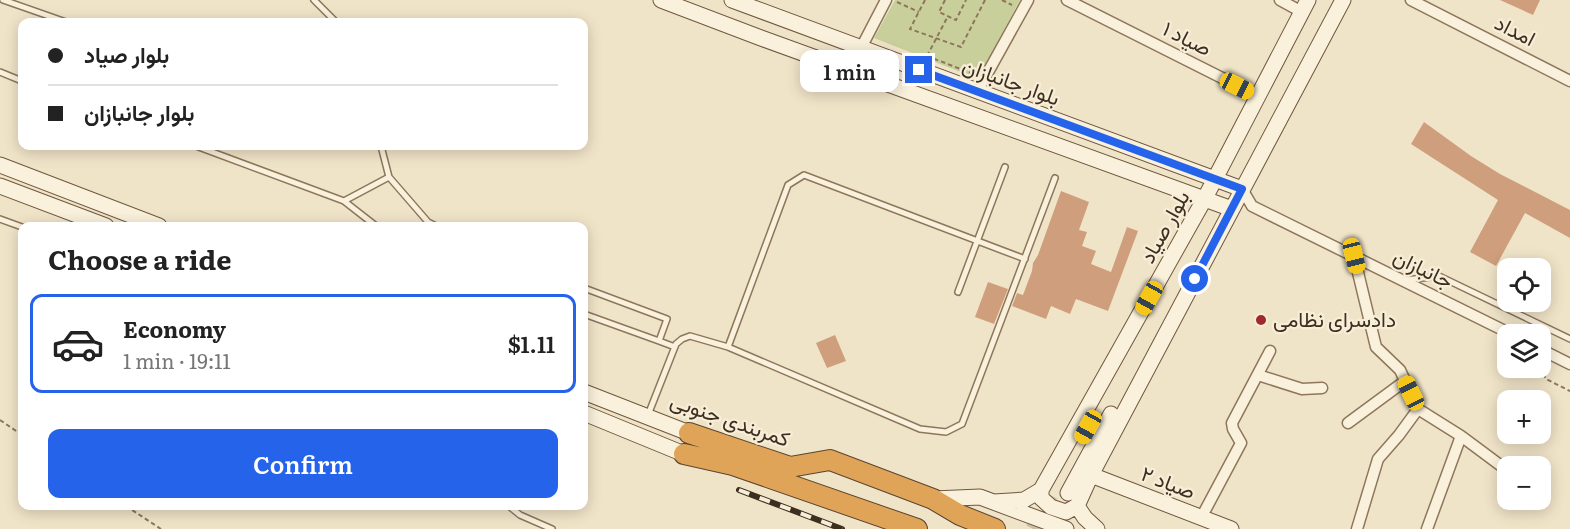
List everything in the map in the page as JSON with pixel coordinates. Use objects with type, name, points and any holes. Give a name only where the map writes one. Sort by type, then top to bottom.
[{"type":"highway","name":"کمربندی جنوبی","points":[[689,432],[736,457],[917,529]]},
{"type":"highway","name":"کمربندی جنوبی","points":[[684,454],[736,457],[790,467],[830,460],[933,499],[960,515],[995,529]]},
{"type":"main road","points":[[661,0],[1232,209]]},
{"type":"main road","name":"بلوار جانبازان","points":[[732,0],[919,70],[981,85],[1071,126],[1242,189]]},
{"type":"main road","points":[[1195,279],[1165,315],[1054,491],[1041,498],[1052,507],[1066,512],[1077,506],[1343,0]]},
{"type":"main road","name":"بلوار صیاد","points":[[1054,491],[1170,260],[1205,198],[1305,6]]},
{"type":"main road","points":[[760,38],[769,14]]},
{"type":"main road","points":[[1063,148],[1071,126]]},
{"type":"main road","points":[[0,165],[149,222]]},
{"type":"main road","points":[[0,186],[95,222]]},
{"type":"main road","name":"کمربندی جنوبی","points":[[588,394],[689,432]]},
{"type":"main road","name":"کمربندی جنوبی","points":[[588,415],[684,454]]},
{"type":"main road","points":[[639,436],[647,416]]},
{"type":"main road","name":"صیاد ۲","points":[[1091,476],[1231,529]]},
{"type":"main road","points":[[994,502],[1024,500],[1054,491]]},
{"type":"main road","points":[[933,499],[980,497],[1066,529]]},
{"type":"main road","points":[[1077,506],[1085,519],[1098,529]]},
{"type":"street","points":[[861,48],[886,0]]},
{"type":"street","points":[[981,85],[1028,0]]},
{"type":"street","name":"صیاد ۱","points":[[1067,0],[1258,96]]},
{"type":"street","points":[[1280,0],[1305,6]]},
{"type":"street","name":"امداد","points":[[1411,0],[1570,81]]},
{"type":"street","points":[[1232,209],[1252,206],[1242,189]]},
{"type":"street","name":"جانبازان","points":[[1252,206],[1497,327]]},
{"type":"street","points":[[1354,256],[1376,347],[1400,370],[1418,409],[1461,436],[1497,463]]},
{"type":"street","points":[[1201,518],[1241,443],[1232,423],[1270,351]]},
{"type":"street","points":[[1551,354],[1570,364]]},
{"type":"street","points":[[1258,375],[1302,390],[1322,388]]},
{"type":"street","points":[[1348,423],[1405,381]]},
{"type":"street","points":[[1357,529],[1378,459],[1418,409]]},
{"type":"street","points":[[1427,529],[1461,436]]},
{"type":"lane","points":[[3,0],[55,18]]},
{"type":"lane","points":[[314,0],[332,18]]},
{"type":"lane","points":[[0,72],[18,79]]},
{"type":"lane","points":[[207,150],[344,201],[371,222]]},
{"type":"lane","points":[[382,150],[389,177],[428,222]]},
{"type":"lane","points":[[958,292],[1005,167]]},
{"type":"lane","points":[[728,347],[788,185],[804,175],[1024,259]]},
{"type":"lane","points":[[344,201],[389,177]]},
{"type":"lane","points":[[647,416],[675,344],[690,336],[728,347],[920,429],[946,432],[962,424],[1055,178]]},
{"type":"lane","points":[[0,219],[18,226]]},
{"type":"lane","points":[[1402,280],[1439,276],[1570,339]]},
{"type":"lane","points":[[588,289],[667,319],[659,341]]},
{"type":"lane","points":[[588,315],[675,347]]},
{"type":"lane","points":[[514,510],[552,529]]},
{"type":"path","points":[[891,0],[919,12]]},
{"type":"path","points":[[925,0],[910,29],[962,47],[985,0]]},
{"type":"path","points":[[945,0],[939,12],[956,20],[966,0]]},
{"type":"path","points":[[919,70],[948,16]]},
{"type":"path","points":[[927,56],[981,85]]},
{"type":"path","points":[[1546,378],[1570,391]]},
{"type":"path","points":[[0,420],[18,432]]},
{"type":"path","points":[[132,510],[160,529]]},
{"type":"green space","points":[[895,0],[1020,0],[978,79],[874,38]]},
{"type":"building","points":[[1500,0],[1540,0],[1533,15]]},
{"type":"building","points":[[1424,122],[1500,174],[1570,210],[1570,238],[1525,213],[1500,258],[1497,258],[1496,266],[1470,252],[1498,200],[1411,144]]},
{"type":"building","points":[[1061,191],[1089,202],[1079,230],[1087,232],[1082,246],[1096,251],[1091,264],[1111,272],[1127,227],[1138,231],[1108,311],[1076,299],[1070,314],[1051,306],[1046,319],[1012,306],[1017,293],[1023,295]]},
{"type":"building","points":[[988,282],[1008,289],[994,324],[975,317]]},
{"type":"building","points":[[835,335],[846,361],[827,368],[816,343]]},
{"type":"tunnel","points":[[1033,529],[1053,490]]},
{"type":"railway","points":[[739,490],[842,529]]},
{"type":"place","name":"دادسرای نظامی","points":[[1261,320]]},
{"type":"route","points":[[919,70],[1242,189],[1195,279]]}]
